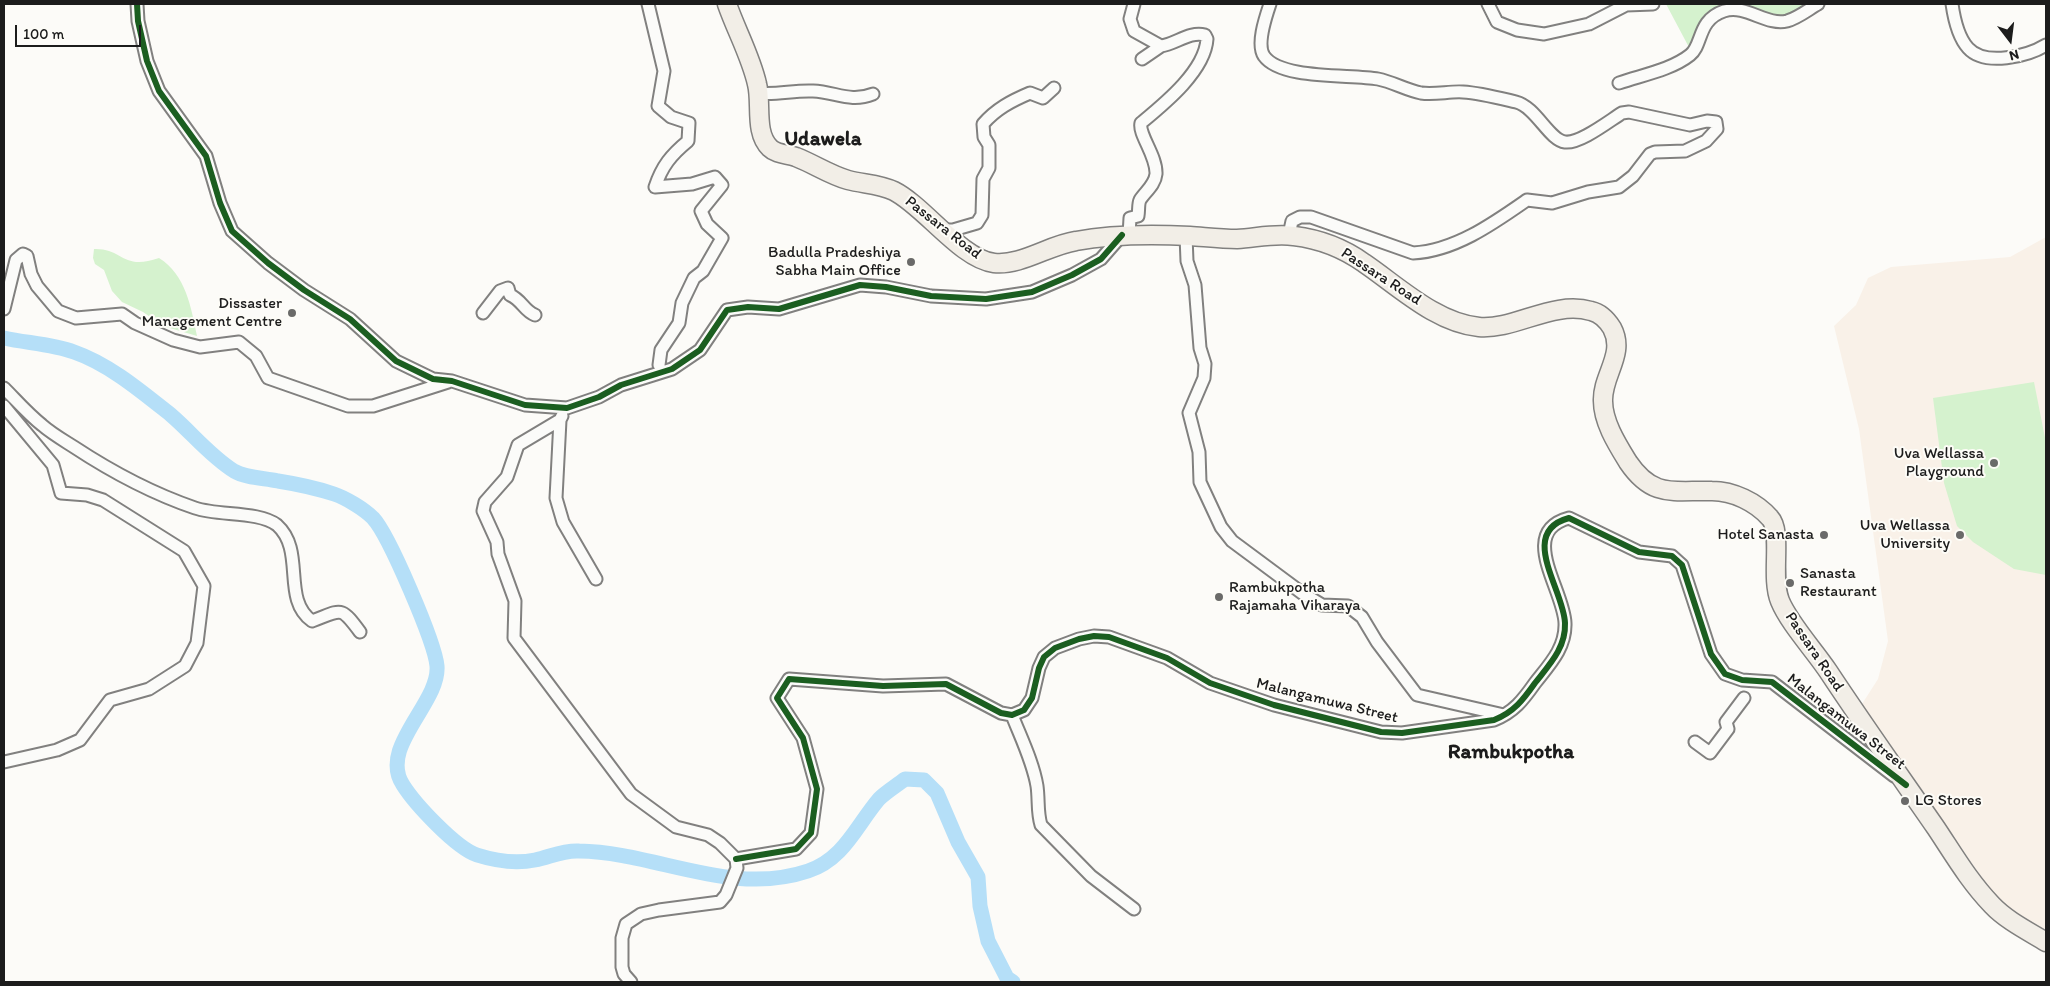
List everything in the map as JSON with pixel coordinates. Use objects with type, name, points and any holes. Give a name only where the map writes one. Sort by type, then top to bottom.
[{"type":"highway","name":"Passara Road","points":[[728,4],[757,83],[762,136],[772,151],[796,157],[850,181],[872,184],[896,192],[980,259],[998,264],[1072,241],[1126,235],[1236,239],[1288,235],[1308,238],[1344,251],[1363,262],[1413,300],[1457,322],[1476,327],[1490,327],[1546,312],[1573,309],[1588,310],[1608,321],[1617,342],[1615,361],[1603,392],[1602,406],[1616,441],[1630,465],[1638,474],[1658,489],[1677,494],[1713,490],[1731,493],[1753,504],[1769,516],[1776,526],[1774,580],[1780,601],[1791,620],[1906,785],[1964,874],[1996,910],[2046,942]]},
{"type":"street","points":[[137,4],[138,21],[147,61],[159,91],[206,156],[220,203],[232,231],[275,268],[350,319],[396,361],[433,379],[452,381],[525,405],[567,408],[599,398],[621,385],[672,369],[700,350],[727,310],[748,307],[779,309],[860,285],[886,286],[931,296],[986,299],[1032,292],[1072,275],[1101,259],[1126,235],[1130,218],[1138,216],[1140,202],[1148,192],[1156,175],[1152,151],[1140,130],[1141,123],[1167,101],[1186,81],[1201,58],[1207,39],[1205,35],[1191,35],[1161,46],[1142,59]]},
{"type":"street","points":[[648,4],[664,71],[658,106],[671,117],[689,124],[688,141],[671,155],[661,171],[655,188],[692,184],[715,177],[722,185],[701,210],[707,224],[722,238],[703,271],[694,278],[682,303],[679,323],[661,350],[659,365]]},
{"type":"street","points":[[1134,4],[1130,19],[1134,31],[1161,46]]},
{"type":"street","points":[[1270,4],[1263,25],[1262,50],[1265,56],[1273,62],[1300,73],[1378,79],[1422,93],[1464,92],[1518,102],[1533,112],[1564,142],[1576,141],[1622,113],[1629,112],[1690,125],[1707,121],[1716,122],[1717,129],[1706,141],[1685,151],[1655,152],[1650,154],[1634,176],[1619,187],[1588,192],[1552,203],[1527,200],[1478,233],[1422,252],[1412,253],[1311,217],[1300,217],[1292,221],[1288,235]]},
{"type":"street","points":[[1488,4],[1497,22],[1516,30],[1544,34],[1589,24],[1626,5],[1653,4]]},
{"type":"street","points":[[1619,84],[1679,62],[1692,53],[1700,32],[1713,16],[1724,11],[1732,9],[1775,21],[1787,21],[1818,4]]},
{"type":"street","points":[[1952,4],[1955,22],[1968,48],[1985,57],[2019,58],[2046,45]]},
{"type":"street","points":[[943,230],[953,230],[977,223],[982,215],[982,179],[989,168],[989,145],[984,137],[983,124],[998,113],[1000,107],[1030,93],[1043,98],[1054,88]]},
{"type":"street","points":[[758,93],[776,95],[813,91],[860,99],[874,94]]},
{"type":"street","points":[[1186,236],[1186,261],[1195,285],[1200,348],[1204,364],[1204,378],[1189,413],[1199,452],[1200,482],[1221,527],[1232,541],[1302,593],[1322,605],[1348,606],[1362,616],[1377,642],[1417,696],[1506,715]]},
{"type":"street","points":[[4,308],[6,291],[16,260],[23,254],[27,256],[31,274],[37,286],[58,311],[76,318],[122,314],[135,323],[172,340],[200,347],[239,342],[256,356],[268,378],[348,406],[373,406],[452,381]]},
{"type":"street","points":[[483,313],[500,291],[508,288],[510,296],[517,298],[528,312],[535,315]]},
{"type":"street","points":[[4,388],[42,426],[112,472],[169,499],[208,512],[261,518],[276,525],[291,546],[298,606],[304,616],[312,621],[340,611],[346,613],[360,632]]},
{"type":"street","points":[[4,406],[53,465],[61,493],[87,495],[103,500],[184,551],[204,586],[197,643],[185,666],[149,688],[110,700],[80,740],[57,750],[4,762]]},
{"type":"street","points":[[567,408],[560,420],[558,504],[563,522],[596,579]]},
{"type":"street","points":[[560,420],[518,445],[506,477],[486,502],[483,511],[497,542],[498,554],[515,600],[514,638],[631,794],[676,827],[708,835],[720,843],[736,864]]},
{"type":"street","name":"Malangamuwa Street","points":[[1012,715],[1024,710],[1032,698],[1039,668],[1044,657],[1055,648],[1079,639],[1094,636],[1109,637],[1167,658],[1210,683],[1274,705],[1381,732],[1402,733],[1494,720],[1518,707],[1562,648],[1565,623],[1544,547],[1547,531],[1556,522],[1569,518],[1639,552],[1672,556],[1682,565],[1711,654],[1726,674],[1742,680],[1772,682],[1906,785]]},
{"type":"street","points":[[736,864],[796,849],[811,833],[817,789],[803,738],[777,698],[789,679],[883,686],[946,684],[1001,713],[1012,715],[1033,769],[1038,788],[1038,815],[1041,825],[1091,876],[1134,909]]},
{"type":"street","points":[[1695,742],[1710,753],[1728,730],[1726,722],[1744,698]]},
{"type":"street","points":[[631,982],[624,974],[622,967],[622,938],[626,924],[640,914],[716,904],[726,895],[736,864]]},
{"type":"shaded area","name":"Uva Wellassa University","points":[[2046,237],[2046,933],[2000,904],[1862,704],[1878,679],[1888,641],[1859,429],[1834,326],[1856,305],[1868,278],[1891,267],[2010,257]]},
{"type":"green space","points":[[1666,4],[1818,4],[1787,21],[1751,12],[1713,16],[1692,53]]},
{"type":"green space","points":[[94,249],[111,252],[130,261],[137,262],[159,258],[168,265],[186,292],[197,336],[163,326],[143,312],[122,302],[112,291],[104,270],[95,264],[93,258]]},
{"type":"green space","name":"Uva Wellassa Playground","points":[[2034,382],[2046,443],[2046,575],[2014,569],[1973,542],[1957,526],[1944,483],[1933,398]]},
{"type":"waterway","points":[[4,338],[57,347],[87,357],[125,379],[149,397],[234,471],[334,494],[355,504],[373,518],[400,566],[420,614],[437,666],[435,680],[429,695],[404,740],[398,756],[397,770],[403,785],[417,803],[448,835],[468,851],[491,859],[513,862],[535,860],[573,851],[608,853],[722,876],[750,879],[779,878],[820,866],[848,841],[882,796],[905,779],[924,780],[937,793],[958,842],[978,877],[980,906],[988,941],[1007,978],[1013,982]]},
{"type":"cycle path","points":[[137,4],[138,21],[147,61],[159,91],[206,156],[220,203],[232,231],[268,263],[304,290],[350,319],[396,361],[433,379],[452,381],[525,405],[567,408],[599,397],[621,385],[672,369],[700,350],[727,310],[748,307],[779,309],[860,285],[886,287],[931,296],[986,299],[1032,292],[1072,275],[1101,259],[1122,235]]},
{"type":"cycle path","points":[[736,859],[796,849],[811,833],[817,789],[803,738],[777,698],[789,679],[883,686],[946,684],[1001,713],[1012,715],[1024,710],[1032,698],[1039,668],[1044,657],[1055,648],[1079,639],[1094,636],[1109,637],[1167,658],[1210,683],[1274,705],[1381,732],[1402,733],[1494,720],[1513,709],[1522,700],[1556,656],[1563,640],[1565,632],[1563,610],[1547,563],[1545,549],[1546,536],[1554,525],[1569,518],[1639,552],[1672,556],[1682,565],[1711,654],[1725,674],[1742,680],[1772,682],[1906,785]]},
{"type":"place","name":"Badulla Pradeshiya Sabha Main Office","points":[[911,262]]},
{"type":"place","name":"Dissaster Management Centre","points":[[292,313]]},
{"type":"place","name":"Uva Wellassa Playground","points":[[1994,463]]},
{"type":"place","name":"Hotel Sanasta","points":[[1824,535]]},
{"type":"place","name":"Uva Wellassa University","points":[[1960,535]]},
{"type":"place","name":"Sanasta Restaurant","points":[[1790,583]]},
{"type":"place","name":"Rambukpotha Rajamaha Viharaya","points":[[1219,597]]},
{"type":"place","name":"LG Stores","points":[[1905,801]]},
{"type":"district","name":"Udawela","points":[[823,140]]},
{"type":"district","name":"Rambukpotha","points":[[1511,753]]}]
